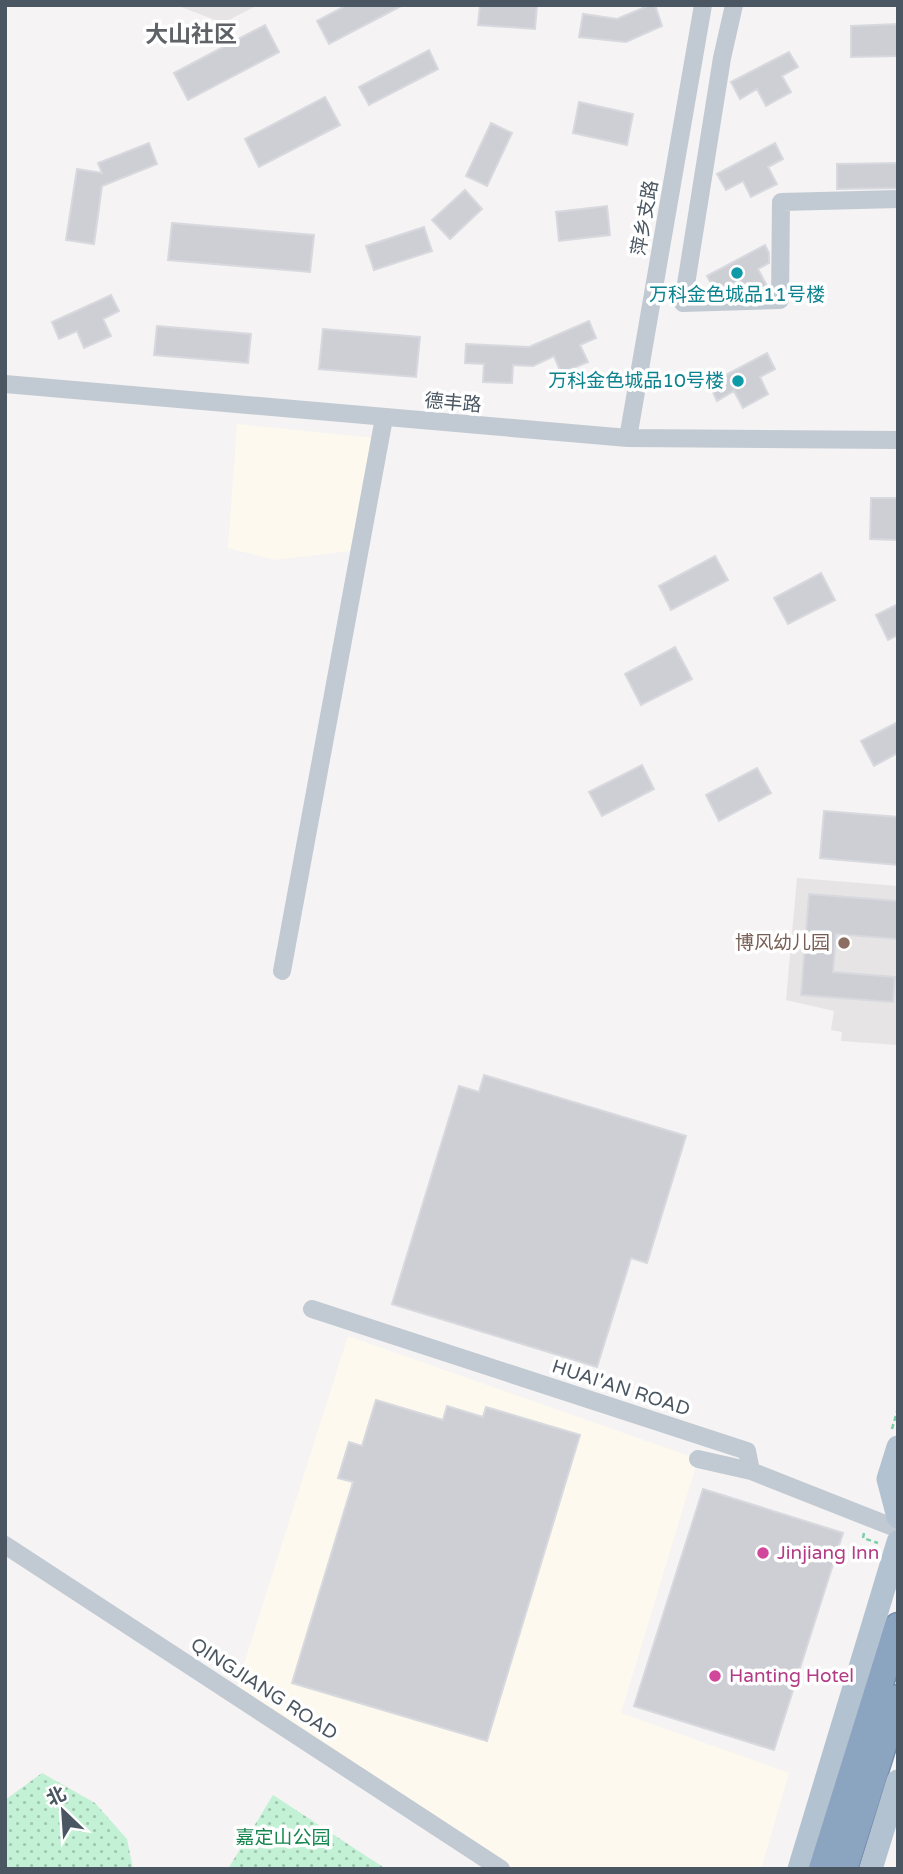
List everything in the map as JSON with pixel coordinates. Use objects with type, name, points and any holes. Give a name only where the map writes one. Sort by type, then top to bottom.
[{"type":"highway","points":[[822,1869],[898,1626]]},
{"type":"highway","points":[[844,1869],[898,1698]]},
{"type":"main road","points":[[898,1447],[888,1479],[898,1517]]},
{"type":"main road","points":[[799,1869],[898,1542]]},
{"type":"main road","points":[[871,1869],[898,1781]]},
{"type":"street","name":"萍乡支路","points":[[628,438],[703,5]]},
{"type":"street","points":[[734,5],[722,58],[683,303],[780,300],[781,202],[898,199]]},
{"type":"street","points":[[692,67],[722,58]]},
{"type":"street","points":[[692,67],[719,76]]},
{"type":"street","name":"德丰路","points":[[5,384],[628,438],[898,440]]},
{"type":"street","points":[[282,971],[384,418]]},
{"type":"street","name":"HUAI'AN ROAD","points":[[312,1309],[747,1451],[751,1471]]},
{"type":"street","points":[[698,1459],[751,1471],[898,1529]]},
{"type":"street","name":"QINGJIANG ROAD","points":[[5,1545],[501,1869]]},
{"type":"shaded area","points":[[176,5],[258,5],[223,23]]},
{"type":"shaded area","points":[[237,424],[375,438],[351,551],[274,560],[228,548]]},
{"type":"shaded area","name":"博风幼儿园","points":[[797,878],[898,886],[898,1045],[841,1041],[842,1032],[831,1030],[834,1011],[786,1000]]},
{"type":"shaded area","points":[[348,1336],[698,1459],[621,1713],[789,1773],[761,1869],[501,1869],[234,1695]]},
{"type":"green space","points":[[42,1773],[95,1803],[127,1839],[133,1869],[5,1869],[5,1800]]},
{"type":"green space","name":"嘉定山公园","points":[[273,1795],[386,1869],[228,1869]]},
{"type":"building","points":[[347,5],[403,5],[329,44],[317,21]]},
{"type":"building","points":[[480,5],[537,5],[535,29],[478,25]]},
{"type":"building","points":[[655,5],[662,26],[626,42],[579,37],[583,14],[617,19]]},
{"type":"building","points":[[898,24],[898,56],[851,57],[851,26]]},
{"type":"building","points":[[265,25],[279,52],[188,100],[174,73]]},
{"type":"building","points":[[429,50],[438,69],[369,105],[359,87]]},
{"type":"building","points":[[789,52],[798,67],[782,76],[791,92],[766,106],[757,89],[740,99],[731,82]]},
{"type":"building","points":[[325,97],[340,125],[259,167],[245,139]]},
{"type":"building","points":[[579,102],[633,114],[627,145],[573,133]]},
{"type":"building","points":[[491,123],[512,133],[487,186],[466,176]]},
{"type":"building","points":[[149,143],[157,164],[102,186],[94,244],[66,240],[77,169],[102,173],[98,163]]},
{"type":"building","points":[[775,143],[783,159],[768,167],[777,184],[751,197],[743,181],[726,190],[717,174]]},
{"type":"building","points":[[898,163],[898,188],[837,189],[837,164]]},
{"type":"building","points":[[465,190],[482,209],[450,239],[432,220]]},
{"type":"building","points":[[607,206],[610,235],[559,241],[556,212]]},
{"type":"building","points":[[172,223],[314,235],[310,272],[168,260]]},
{"type":"building","points":[[424,227],[432,251],[374,270],[366,246]]},
{"type":"building","name":"万科金色城品11号楼","points":[[765,245],[769,253],[769,263],[758,269],[767,286],[736,290],[733,283],[715,291],[707,276]]},
{"type":"building","points":[[111,295],[119,311],[103,319],[111,336],[84,348],[77,331],[59,339],[52,322]]},
{"type":"building","points":[[589,321],[596,338],[580,345],[588,362],[561,373],[554,356],[533,366],[513,365],[512,383],[483,382],[484,364],[465,363],[466,344],[529,347]]},
{"type":"building","points":[[157,326],[251,334],[248,363],[154,355]]},
{"type":"building","points":[[323,329],[420,337],[416,377],[319,369]]},
{"type":"building","name":"万科金色城品10号楼","points":[[767,353],[775,369],[760,377],[768,394],[743,408],[734,391],[717,401],[709,384]]},
{"type":"building","points":[[871,498],[898,498],[898,540],[870,539]]},
{"type":"building","points":[[715,556],[728,580],[671,610],[659,586]]},
{"type":"building","points":[[821,573],[835,600],[788,624],[774,598]]},
{"type":"building","points":[[898,604],[898,635],[888,640],[876,615]]},
{"type":"building","points":[[675,647],[692,679],[641,705],[625,674]]},
{"type":"building","points":[[898,722],[898,753],[874,766],[861,741]]},
{"type":"building","points":[[642,765],[654,789],[602,816],[589,792]]},
{"type":"building","points":[[757,768],[771,793],[719,821],[706,795]]},
{"type":"building","points":[[824,811],[898,817],[898,865],[820,858]]},
{"type":"building","points":[[809,894],[898,901],[898,939],[836,934],[833,972],[895,977],[893,1002],[801,995]]},
{"type":"building","points":[[484,1075],[686,1136],[647,1263],[631,1258],[597,1367],[392,1304],[459,1086],[479,1092]]},
{"type":"building","points":[[376,1400],[443,1420],[447,1406],[483,1417],[486,1407],[580,1435],[487,1741],[292,1683],[353,1482],[338,1478],[349,1442],[362,1446]]},
{"type":"building","points":[[703,1489],[843,1533],[774,1750],[634,1706]]},
{"type":"place","name":"万科金色城品11号楼","points":[[737,273]]},
{"type":"place","name":"万科金色城品10号楼","points":[[738,381]]},
{"type":"place","name":"博风幼儿园","points":[[844,943]]},
{"type":"place","name":"Jinjiang Inn","points":[[763,1553]]},
{"type":"place","name":"Hanting Hotel","points":[[715,1676]]},
{"type":"district","name":"大山社区","points":[[191,35]]}]
